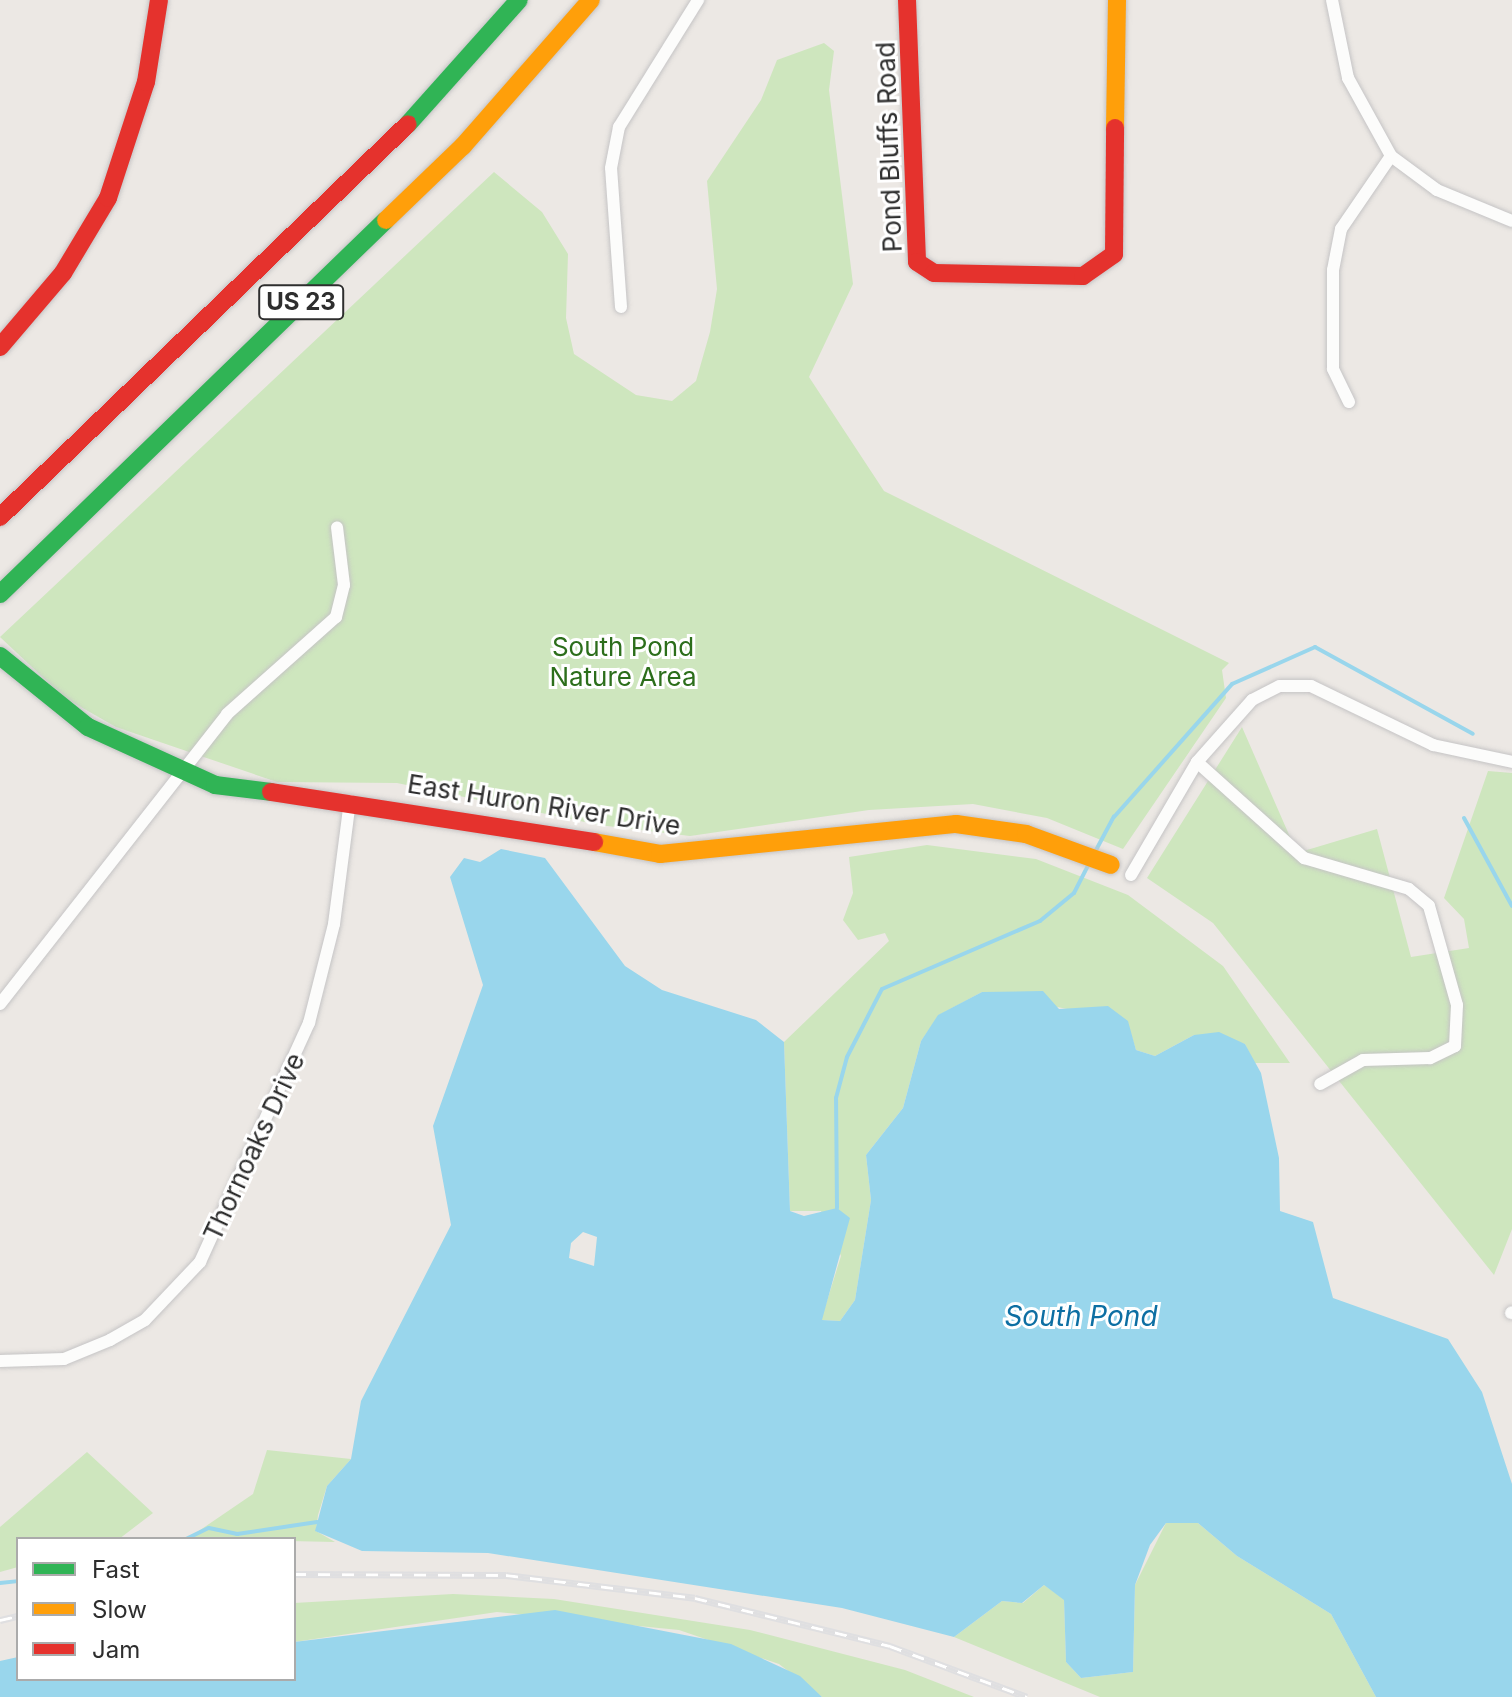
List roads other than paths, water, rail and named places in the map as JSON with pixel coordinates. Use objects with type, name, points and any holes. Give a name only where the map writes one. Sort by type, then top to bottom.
[{"type":"main road","points":[[0,347],[63,273],[108,198],[146,82],[159,0]]},
{"type":"main road","name":"US 23","points":[[0,517],[436,97],[519,0]]},
{"type":"main road","name":"US 23","points":[[0,594],[463,146],[591,0]]},
{"type":"main road","name":"Pond Bluffs Road","points":[[907,0],[917,262],[934,273],[1083,276],[1114,254],[1117,0]]},
{"type":"main road","name":"East Huron River Drive","points":[[0,656],[88,727],[183,774],[258,792],[350,801],[660,854],[956,824],[991,825],[1083,852],[1111,865]]},
{"type":"street","points":[[621,307],[611,168],[619,127],[698,0]]},
{"type":"street","points":[[1332,0],[1348,78],[1391,156],[1437,190],[1512,221]]},
{"type":"street","points":[[1349,402],[1333,369],[1333,270],[1341,229],[1391,156]]},
{"type":"street","points":[[0,1004],[227,714],[336,617],[344,585],[337,527]]},
{"type":"street","points":[[1131,875],[1197,762],[1252,700],[1280,686],[1311,686],[1433,745],[1512,762]]},
{"type":"street","points":[[1197,762],[1304,858],[1409,889],[1429,906],[1457,1005],[1455,1046],[1430,1058],[1363,1060],[1320,1084]]},
{"type":"street","name":"Thornoaks Drive","points":[[0,1361],[64,1359],[110,1340],[155,1311],[200,1262],[309,1023],[334,924],[350,801]]},
{"type":"water","name":"South Pond","points":[[501,849],[545,858],[625,966],[662,990],[756,1020],[784,1042],[790,1211],[804,1216],[837,1208],[850,1218],[822,1320],[840,1321],[855,1300],[871,1200],[866,1155],[903,1108],[921,1041],[938,1015],[982,992],[1043,991],[1059,1009],[1108,1006],[1128,1021],[1136,1050],[1155,1056],[1194,1035],[1219,1032],[1245,1044],[1261,1073],[1279,1158],[1280,1211],[1313,1222],[1333,1298],[1448,1339],[1482,1392],[1512,1484],[1512,1697],[1376,1697],[1331,1614],[1237,1556],[1198,1523],[1166,1523],[1150,1545],[1135,1585],[1133,1672],[1081,1678],[1066,1662],[1064,1600],[1044,1585],[1022,1603],[1002,1601],[954,1637],[842,1608],[488,1553],[362,1551],[315,1531],[327,1486],[351,1459],[361,1401],[451,1225],[433,1126],[483,985],[450,877],[464,858],[480,862]],"holes":[[[583,1232],[597,1237],[594,1266],[569,1258],[571,1243]]]},
{"type":"water","points":[[555,1610],[731,1644],[800,1676],[822,1697],[0,1697],[0,1661],[16,1657],[16,1681],[296,1681],[296,1642]]},
{"type":"waterway","points":[[1095,852],[1114,817],[1232,684],[1315,647],[1473,734]]},
{"type":"waterway","points":[[1464,818],[1512,906]]},
{"type":"waterway","points":[[837,1208],[836,1098],[847,1057],[882,989],[1040,921],[1074,893],[1089,864]]},
{"type":"waterway","points":[[190,1537],[209,1528],[237,1534],[317,1522]]},
{"type":"waterway","points":[[0,1583],[16,1581]]},
{"type":"railway","points":[[296,1574],[506,1575],[695,1598],[890,1646],[1027,1697]]},
{"type":"railway","points":[[0,1620],[16,1616]]},
{"type":"park label","name":"South Pond Nature Area","points":[[623,662]]}]
